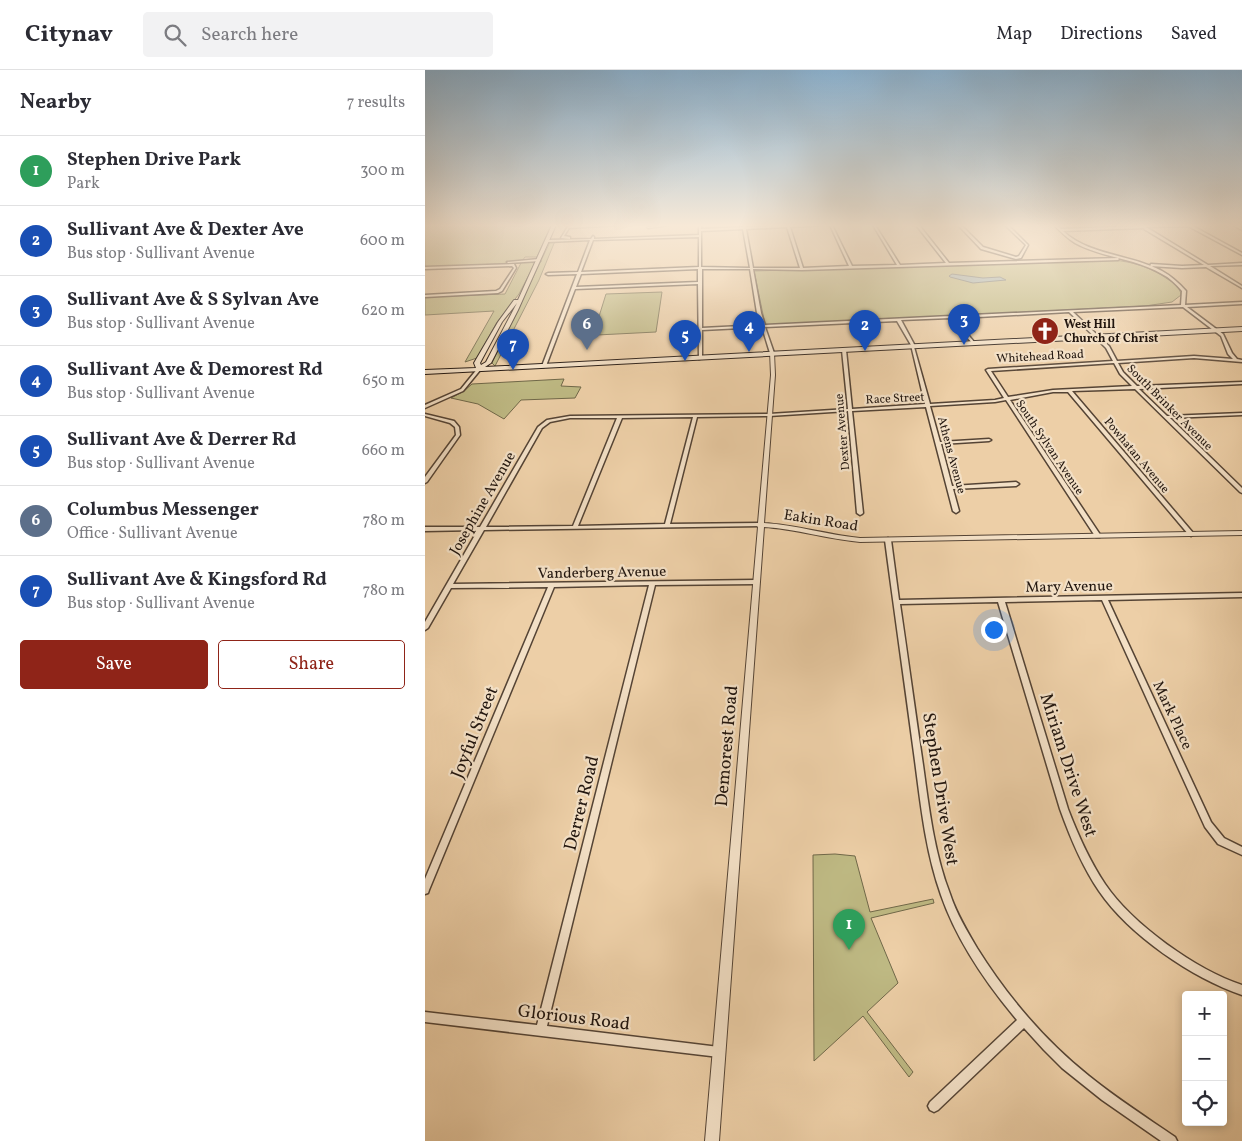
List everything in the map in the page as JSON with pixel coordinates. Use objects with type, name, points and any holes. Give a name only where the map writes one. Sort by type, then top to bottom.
[{"type":"main road","points":[[479,369],[488,363],[532,275]]},
{"type":"main road","points":[[479,369],[477,364],[500,322],[523,294]]},
{"type":"main road","points":[[425,372],[1242,329]]},
{"type":"street","points":[[425,296],[487,293],[501,290],[511,275]]},
{"type":"street","points":[[544,366],[579,275]]},
{"type":"street","points":[[700,275],[700,358]]},
{"type":"street","points":[[752,275],[763,326],[772,354]]},
{"type":"street","points":[[1163,275],[1183,289],[1183,305]]},
{"type":"street","points":[[1222,275],[1242,287]]},
{"type":"street","points":[[574,288],[700,283]]},
{"type":"street","points":[[700,329],[1242,303]]},
{"type":"street","points":[[1183,305],[1218,330],[1227,342],[1228,353],[1242,365]]},
{"type":"street","name":"South Brinker Avenue","points":[[1070,311],[1113,354],[1121,373],[1242,492]]},
{"type":"street","points":[[955,316],[953,318],[973,343]]},
{"type":"street","name":"Athens Avenue","points":[[898,319],[913,346],[956,511]]},
{"type":"street","name":"Dexter Avenue","points":[[844,350],[860,513]]},
{"type":"street","name":"Demorest Road","points":[[712,1141],[751,672],[759,525],[773,375],[772,354]]},
{"type":"street","name":"Whitehead Road","points":[[990,369],[1194,357],[1242,361]]},
{"type":"street","points":[[425,407],[462,390],[479,369]]},
{"type":"street","name":"South Sylvan Avenue","points":[[990,369],[988,372],[1006,400],[1098,536]]},
{"type":"street","name":"Race Street","points":[[549,421],[570,417],[769,415],[1006,400],[1069,390],[1242,383]]},
{"type":"street","name":"Powhatan Avenue","points":[[1069,390],[1191,534]]},
{"type":"street","points":[[1166,417],[1242,414]]},
{"type":"street","points":[[425,415],[452,422],[457,427],[457,435],[425,481]]},
{"type":"street","points":[[667,526],[695,416]]},
{"type":"street","points":[[575,527],[620,417]]},
{"type":"street","name":"Josephine Avenue","points":[[425,628],[539,428],[549,421]]},
{"type":"street","points":[[939,443],[989,440]]},
{"type":"street","points":[[951,488],[1016,484]]},
{"type":"street","name":"Eakin Road","points":[[425,529],[759,525],[790,527],[845,539],[888,540],[1242,533]]},
{"type":"street","name":"Stephen Drive West","points":[[888,540],[927,820],[936,867],[955,918],[985,968],[1024,1022],[1083,1079],[1171,1141]]},
{"type":"street","name":"Vanderberg Avenue","points":[[449,586],[757,582]]},
{"type":"street","name":"Derrer Road","points":[[541,1031],[653,583]]},
{"type":"street","name":"Joyful Street","points":[[425,890],[552,585]]},
{"type":"street","name":"Mary Avenue","points":[[897,602],[1242,595]]},
{"type":"street","name":"Mark Place","points":[[1104,598],[1208,824],[1221,840],[1242,851]]},
{"type":"street","name":"Miriam Drive West","points":[[1001,600],[1069,828],[1078,849],[1105,893],[1125,917],[1158,944],[1196,969],[1242,990]]},
{"type":"street","name":"Glorious Road","points":[[425,1017],[719,1052]]},
{"type":"street","points":[[933,1106],[1024,1022]]},
{"type":"shaded area","points":[[515,275],[529,275],[519,294],[497,322],[477,358],[465,362],[494,311],[425,315],[425,297],[505,294]]},
{"type":"shaded area","points":[[534,275],[541,275],[495,366],[492,363]]},
{"type":"shaded area","points":[[755,275],[1162,275],[1175,284],[1180,290],[1181,295],[1172,302],[1145,306],[765,324]]},
{"type":"shaded area","points":[[949,276],[1000,277],[1006,280],[973,283]]},
{"type":"shaded area","points":[[662,292],[656,332],[597,335],[599,327],[596,326],[606,294]]},
{"type":"shaded area","points":[[564,379],[561,386],[581,387],[575,398],[521,400],[504,419],[478,404],[451,398],[472,384]]},
{"type":"shaded area","points":[[835,854],[855,856],[870,912],[933,899],[934,903],[871,918],[898,983],[867,1012],[913,1072],[909,1077],[863,1016],[814,1061],[813,855]]},
{"type":"place","name":"West Hill Church of Christ","points":[[1045,331]]},
{"type":"place","name":"Sullivant Ave & S Sylvan Ave","points":[[964,345]]},
{"type":"place","name":"Columbus Messenger","points":[[587,350]]},
{"type":"place","name":"Sullivant Ave & Dexter Ave","points":[[865,351]]},
{"type":"place","name":"Sullivant Ave & Demorest Rd","points":[[749,352]]},
{"type":"place","name":"Sullivant Ave & Derrer Rd","points":[[685,361]]},
{"type":"place","name":"Sullivant Ave & Kingsford Rd","points":[[513,370]]},
{"type":"place","name":"Stephen Drive Park","points":[[849,950]]}]
